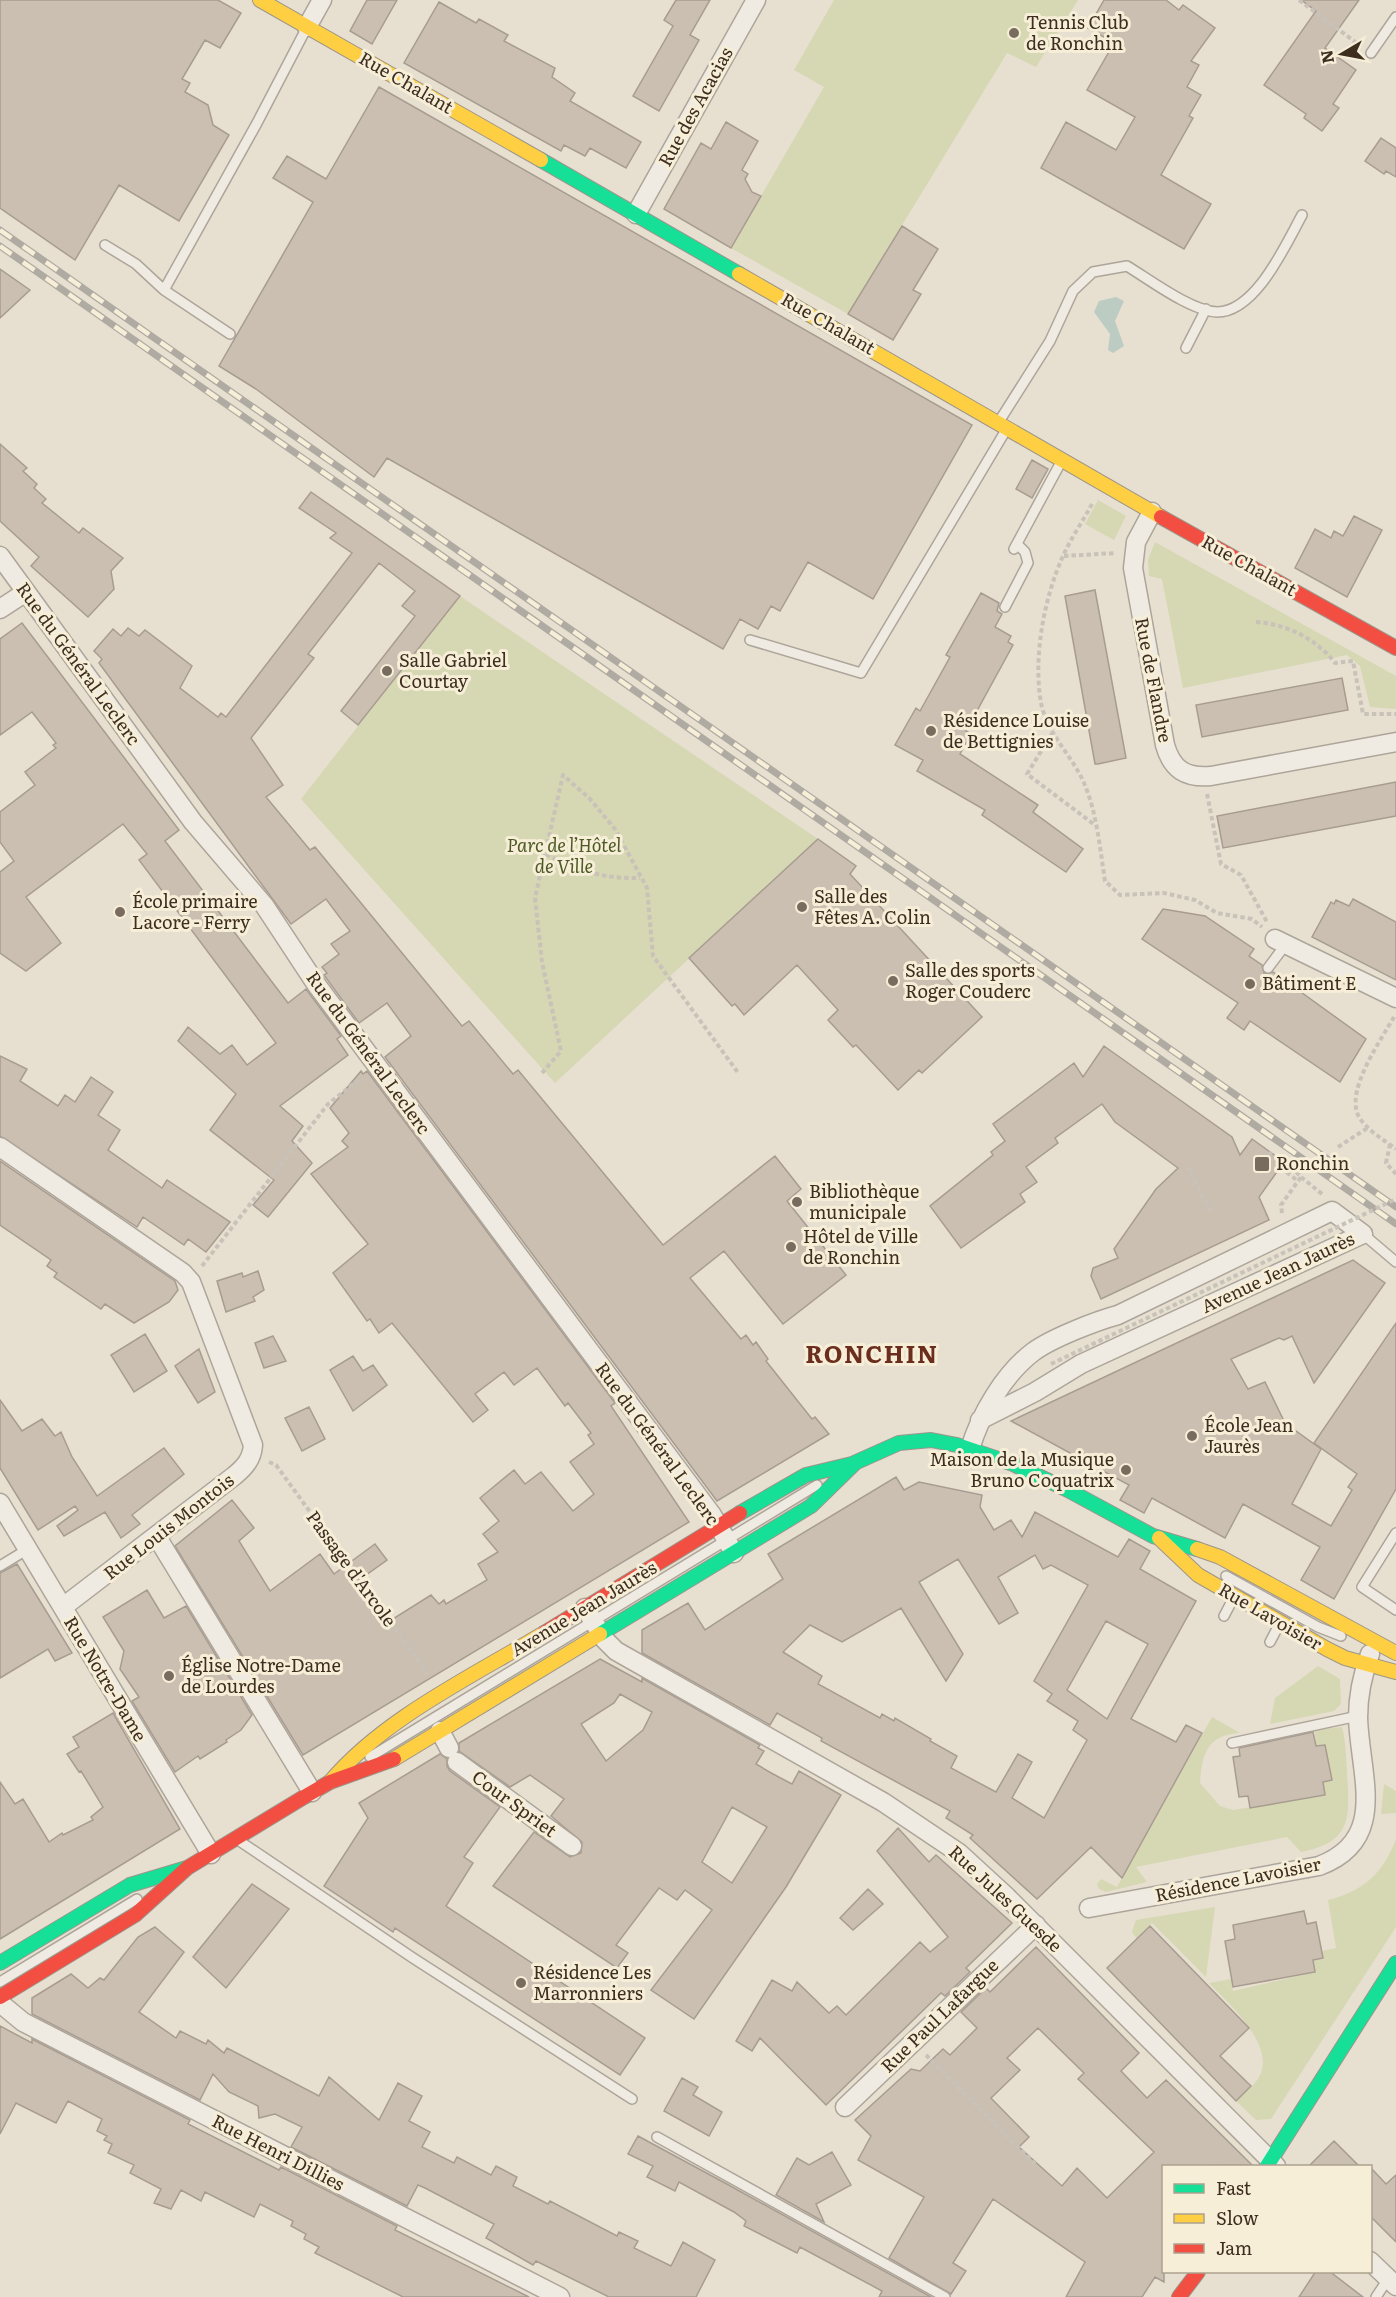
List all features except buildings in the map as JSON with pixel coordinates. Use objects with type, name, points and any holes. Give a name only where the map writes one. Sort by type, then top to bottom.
[{"type":"main road","name":"Rue Chalant","points":[[260,0],[1003,425],[1103,485],[1396,648]]},
{"type":"main road","name":"Avenue Jean Jaurès","points":[[330,1782],[369,1741],[442,1695],[593,1621],[726,1540],[798,1478],[855,1463],[880,1449],[907,1441],[934,1440],[970,1449]]},
{"type":"main road","name":"Rue Lavoisier","points":[[970,1449],[1045,1479],[1159,1538],[1220,1557],[1396,1672]]},
{"type":"main road","name":"Avenue Jean Jaurès","points":[[0,1997],[148,1906],[187,1868],[330,1782],[382,1765],[440,1731],[593,1621],[726,1540],[817,1502],[855,1463]]},
{"type":"main road","name":"Rue Lavoisier","points":[[1159,1538],[1191,1570],[1234,1597],[1345,1658],[1370,1653],[1396,1654]]},
{"type":"main road","name":"Avenue Jean Jaurès","points":[[0,1963],[124,1888],[140,1880],[187,1868]]},
{"type":"main road","points":[[1271,2165],[1396,1964]]},
{"type":"main road","points":[[1179,2297],[1197,2273]]},
{"type":"street","points":[[307,27],[322,0]]},
{"type":"street","name":"Rue des Acacias","points":[[636,214],[756,0]]},
{"type":"street","name":"Rue de Flandre","points":[[1152,512],[1142,528],[1134,552],[1134,582],[1164,745],[1172,763],[1186,775],[1194,777]]},
{"type":"street","name":"Rue du Général Leclerc","points":[[0,556],[192,822],[264,905],[316,984],[726,1540]]},
{"type":"street","points":[[0,609],[26,592]]},
{"type":"street","points":[[1194,777],[1396,742]]},
{"type":"street","points":[[1280,942],[1396,999]]},
{"type":"street","points":[[0,1147],[183,1273],[191,1282],[253,1445],[252,1454]]},
{"type":"street","name":"Avenue Jean Jaurès","points":[[970,1449],[980,1420],[1008,1379],[1033,1352],[1100,1320],[1118,1315],[1332,1211],[1363,1234],[1081,1364],[1035,1392],[980,1420]]},
{"type":"street","name":"Rue Louis Montois","points":[[63,1608],[157,1538],[234,1476],[246,1466],[252,1454]]},
{"type":"street","name":"Rue Notre-Dame","points":[[0,1503],[63,1608],[70,1624],[211,1854]]},
{"type":"street","points":[[157,1538],[312,1792]]},
{"type":"street","name":"Rue Jules Guesde","points":[[593,1621],[616,1651],[930,1831],[985,1876],[1036,1925],[1271,2165]]},
{"type":"street","name":"Résidence Lavoisier","points":[[1089,1908],[1319,1866],[1338,1859],[1353,1846],[1361,1833],[1366,1813],[1358,1716],[1370,1653]]},
{"type":"street","name":"Cour Spriet","points":[[440,1731],[453,1755],[572,1846]]},
{"type":"street","name":"Rue Paul Lafargue","points":[[845,2107],[1036,1925]]},
{"type":"street","name":"Rue Henri Dillies","points":[[0,2003],[22,2022],[560,2297]]},
{"type":"street","points":[[1372,2262],[1392,2282]]},
{"type":"lane","points":[[1371,53],[1396,17]]},
{"type":"lane","points":[[164,290],[257,123],[307,27]]},
{"type":"lane","points":[[750,639],[861,674],[1050,341],[1072,291],[1093,272],[1127,266],[1195,306],[1218,312],[1239,306],[1269,274],[1302,215]]},
{"type":"lane","points":[[105,245],[136,264],[164,290],[230,334]]},
{"type":"lane","points":[[1186,348],[1206,309]]},
{"type":"lane","points":[[1005,607],[1028,563],[1025,552],[1016,547],[1062,460]]},
{"type":"lane","points":[[1268,968],[1280,942]]},
{"type":"lane","points":[[1363,1234],[1396,1262]]},
{"type":"lane","points":[[1396,1533],[1362,1587],[1396,1610]]},
{"type":"lane","points":[[1159,1538],[1199,1561]]},
{"type":"lane","points":[[0,1566],[28,1549]]},
{"type":"lane","points":[[1218,1572],[1370,1653]]},
{"type":"lane","points":[[1224,1616],[1234,1597]]},
{"type":"lane","points":[[330,1782],[593,1621]]},
{"type":"lane","points":[[1270,1642],[1280,1623]]},
{"type":"lane","points":[[1232,1743],[1358,1716]]},
{"type":"lane","points":[[236,1838],[413,1958],[632,2099]]},
{"type":"lane","points":[[0,1982],[187,1868]]},
{"type":"lane","points":[[657,2137],[945,2297]]},
{"type":"lane","points":[[1376,2297],[1392,2282]]},
{"type":"path","points":[[1299,0],[1371,53]]},
{"type":"path","points":[[1103,485],[1063,556],[1046,609],[1039,665],[1041,704],[1053,732],[1084,783],[1095,825],[1104,881],[1120,895],[1164,892],[1195,900],[1217,914],[1252,920],[1280,942]]},
{"type":"path","points":[[1063,556],[1134,552]]},
{"type":"path","points":[[1256,622],[1270,623],[1300,634],[1327,652],[1335,663],[1353,661],[1363,714],[1396,714]]},
{"type":"path","points":[[1053,732],[1027,774],[1095,825]]},
{"type":"path","points":[[542,1073],[561,1051],[542,962],[535,898],[538,875],[546,854],[563,775],[590,799],[615,829],[649,898],[653,956],[739,1074]]},
{"type":"path","points":[[1194,777],[1209,797],[1221,864],[1241,874],[1280,942]]},
{"type":"path","points":[[546,854],[577,871],[622,878],[640,878]]},
{"type":"path","points":[[1396,1013],[1371,1056],[1355,1103],[1359,1116],[1396,1149]]},
{"type":"path","points":[[191,1282],[208,1256],[328,1104],[376,1065]]},
{"type":"path","points":[[1338,1147],[1369,1127]]},
{"type":"path","points":[[1390,1144],[1386,1163],[1396,1174]]},
{"type":"path","points":[[1271,1152],[1268,1158],[1313,1187]]},
{"type":"path","points":[[1285,1160],[1299,1179]]},
{"type":"path","points":[[1188,1167],[1211,1213]]},
{"type":"path","points":[[1287,1233],[1281,1205],[1299,1179]]},
{"type":"path","points":[[1051,1364],[1396,1199]]},
{"type":"path","name":"Passage d'Arcole","points":[[252,1454],[276,1465],[442,1695]]},
{"type":"path","points":[[914,2042],[1036,2165]]},
{"type":"green space","points":[[834,0],[1078,0],[1036,67],[1007,53],[848,314],[731,248],[824,87],[794,70]]},
{"type":"green space","points":[[1098,500],[1126,516],[1114,540],[1085,524]]},
{"type":"green space","points":[[1155,542],[1396,676],[1396,709],[1370,707],[1360,666],[1347,655],[1183,688],[1162,579],[1149,576],[1148,560]]},
{"type":"green space","name":"Parc de l’Hôtel de Ville","points":[[460,596],[818,839],[555,1083],[301,799]]},
{"type":"green space","points":[[1318,1666],[1340,1679],[1341,1704],[1334,1711],[1270,1724],[1275,1698]]},
{"type":"green space","points":[[1212,1717],[1240,1733],[1220,1738],[1208,1748],[1202,1763],[1200,1783],[1220,1806],[1233,1810],[1324,1795],[1323,1782],[1332,1779],[1325,1745],[1316,1746],[1315,1730],[1342,1727],[1346,1750],[1348,1803],[1344,1826],[1339,1834],[1318,1848],[1301,1852],[1287,1837],[1136,1867],[1147,1882],[1106,1892],[1099,1889],[1097,1884],[1101,1879],[1117,1887]]},
{"type":"green space","points":[[1384,1784],[1396,1791],[1396,1813],[1381,1814]]},
{"type":"green space","points":[[1396,1839],[1396,1927],[1271,2119],[1256,2120],[1236,2101],[1259,2077],[1263,2065],[1261,2052],[1248,2026],[1209,1983],[1231,1979],[1233,1991],[1315,1972],[1313,1960],[1323,1958],[1322,1951],[1336,1948],[1328,1900],[1352,1891],[1371,1879],[1385,1862]]},
{"type":"green space","points":[[1215,1907],[1206,1977],[1152,1923],[1137,1939],[1132,1932],[1136,1920]]},
{"type":"shaded area","points":[[1116,297],[1124,301],[1115,321],[1124,346],[1113,353],[1108,350],[1110,334],[1094,312],[1099,301]]},
{"type":"railway","points":[[0,230],[1396,1207]]},
{"type":"railway","points":[[0,246],[1396,1224]]},
{"type":"traffic: fast","points":[[541,160],[739,274]]},
{"type":"traffic: fast","points":[[740,1513],[806,1475],[852,1464],[899,1443],[931,1440],[957,1445],[1013,1464],[1068,1490],[1153,1536],[1197,1549]]},
{"type":"traffic: fast","points":[[600,1634],[811,1506],[855,1463]]},
{"type":"traffic: fast","points":[[0,1963],[130,1885],[187,1868]]},
{"type":"traffic: fast","points":[[1268,2165],[1396,1963]]},
{"type":"traffic: slow","points":[[260,0],[541,160]]},
{"type":"traffic: slow","points":[[739,274],[1161,517]]},
{"type":"traffic: slow","points":[[1159,1538],[1198,1575],[1327,1649],[1345,1658],[1396,1672]]},
{"type":"traffic: slow","points":[[1197,1549],[1220,1557],[1396,1653]]},
{"type":"traffic: slow","points":[[330,1782],[352,1759],[403,1718],[459,1682],[544,1633]]},
{"type":"traffic: slow","points":[[394,1759],[600,1634]]},
{"type":"traffic: jam","points":[[1161,517],[1396,648]]},
{"type":"traffic: jam","points":[[544,1633],[740,1513]]},
{"type":"traffic: jam","points":[[0,1997],[135,1915],[187,1868],[304,1797],[330,1782],[394,1759]]},
{"type":"traffic: jam","points":[[1179,2297],[1197,2273]]},
{"type":"place","name":"Tennis Club de Ronchin","points":[[1014,33]]},
{"type":"place","name":"Salle Gabriel Courtay","points":[[387,671]]},
{"type":"place","name":"Résidence Louise de Bettignies","points":[[931,731]]},
{"type":"place","name":"Salle des Fêtes A. Colin","points":[[802,907]]},
{"type":"place","name":"École primaire Lacore - Ferry","points":[[120,912]]},
{"type":"place","name":"Salle des sports Roger Couderc","points":[[893,981]]},
{"type":"place","name":"Bâtiment E","points":[[1250,984]]},
{"type":"place","name":"Ronchin","points":[[1262,1164]]},
{"type":"place","name":"Bibliothèque municipale","points":[[797,1202]]},
{"type":"place","name":"Hôtel de Ville de Ronchin","points":[[791,1247]]},
{"type":"place","name":"École Jean Jaurès","points":[[1192,1436]]},
{"type":"place","name":"Maison de la Musique Bruno Coquatrix","points":[[1126,1470]]},
{"type":"place","name":"Église Notre-Dame de Lourdes","points":[[169,1676]]},
{"type":"place","name":"Résidence Les Marronniers","points":[[521,1983]]},
{"type":"district","name":"RONCHIN","points":[[872,1355]]}]
